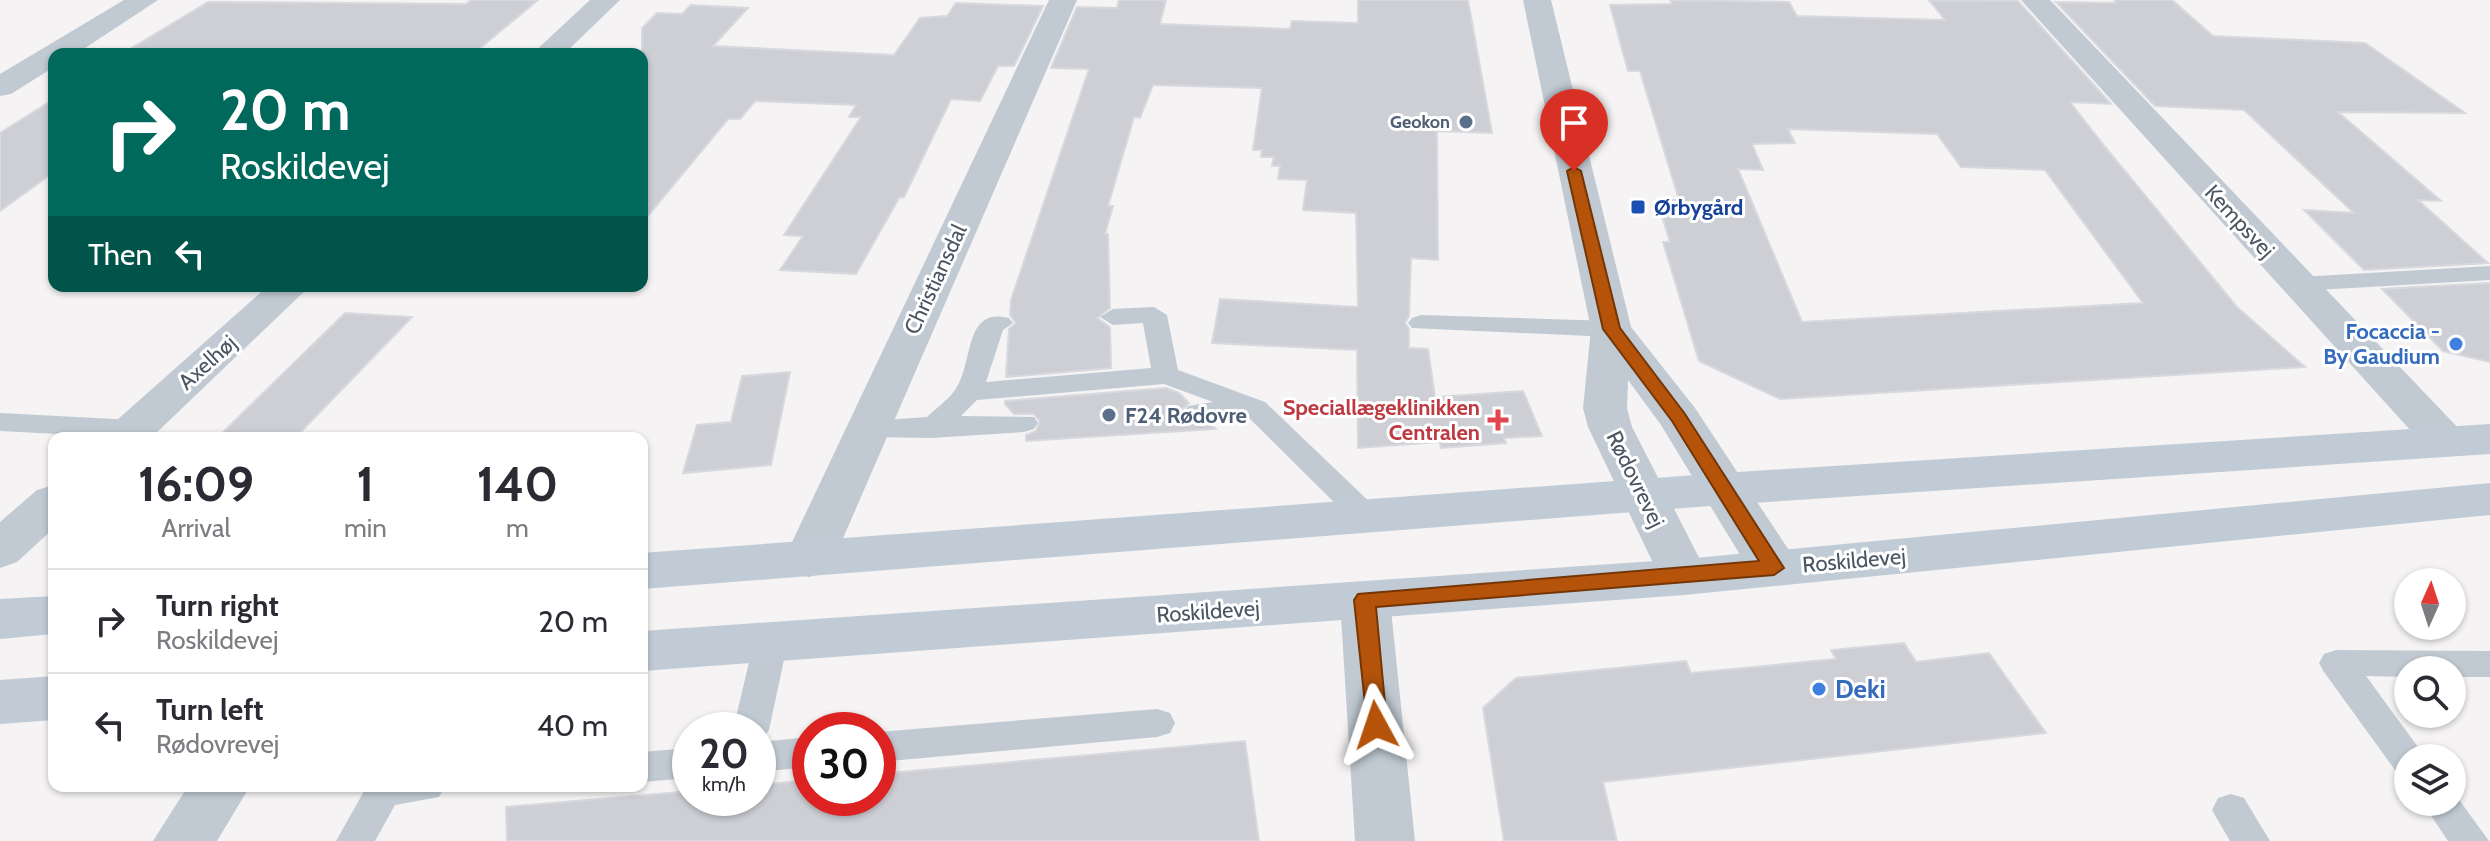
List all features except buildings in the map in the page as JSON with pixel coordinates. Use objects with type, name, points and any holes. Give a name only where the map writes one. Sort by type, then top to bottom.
[{"type":"main road","points":[[648,571],[1723,489],[2468,440]]},
{"type":"main road","name":"Roskildevej","points":[[648,651],[1684,577],[2490,499]]},
{"type":"main road","points":[[0,619],[48,615]]},
{"type":"main road","points":[[0,702],[48,698]]},
{"type":"street","points":[[64,48],[144,0]]},
{"type":"street","points":[[554,48],[606,0]]},
{"type":"street","name":"Christiansdal","points":[[809,559],[1063,0]]},
{"type":"street","name":"Rødovrevej","points":[[1537,0],[1611,329],[1605,408],[1610,427],[1642,496],[1684,577]]},
{"type":"street","name":"Kempsvej","points":[[2035,0],[2299,284],[2468,440]]},
{"type":"street","points":[[0,87],[48,58]]},
{"type":"street","name":"Axelhøj","points":[[130,432],[284,292]]},
{"type":"street","name":"Rødovrevej","points":[[1611,329],[1679,418],[1774,568]]},
{"type":"street","points":[[0,550],[48,506]]},
{"type":"street","points":[[1365,600],[1385,841]]},
{"type":"street","points":[[183,841],[217,792]]},
{"type":"lane","points":[[2299,284],[2490,273]]},
{"type":"lane","points":[[1113,317],[1154,315],[1166,375]]},
{"type":"lane","points":[[931,429],[969,392],[992,323],[1000,323]]},
{"type":"lane","points":[[1421,323],[1611,329]]},
{"type":"lane","points":[[969,392],[1166,375],[1255,408],[1366,516]]},
{"type":"lane","points":[[1198,412],[1255,408]]},
{"type":"lane","points":[[0,422],[117,432]]},
{"type":"lane","points":[[867,428],[931,429],[1024,423]]},
{"type":"lane","points":[[755,712],[771,641]]},
{"type":"lane","points":[[2397,744],[2336,663],[2490,664]]},
{"type":"lane","points":[[896,745],[1157,723]]},
{"type":"lane","points":[[648,766],[672,764]]},
{"type":"lane","points":[[355,841],[383,792]]},
{"type":"lane","points":[[2231,810],[2251,841]]},
{"type":"lane","points":[[2451,816],[2470,841]]},
{"type":"place","name":"Geokon","points":[[1466,122]]},
{"type":"place","name":"Ørbygård","points":[[1638,207]]},
{"type":"place","name":"Focaccia - By Gaudium","points":[[2456,344]]},
{"type":"place","name":"F24 Rødovre","points":[[1109,415]]},
{"type":"place","name":"Speciallægeklinikken Centralen","points":[[1498,420]]},
{"type":"place","name":"Deki","points":[[1819,689]]},
{"type":"route","points":[[1376,725],[1365,600],[1774,568],[1679,418],[1611,329],[1574,171]]}]
